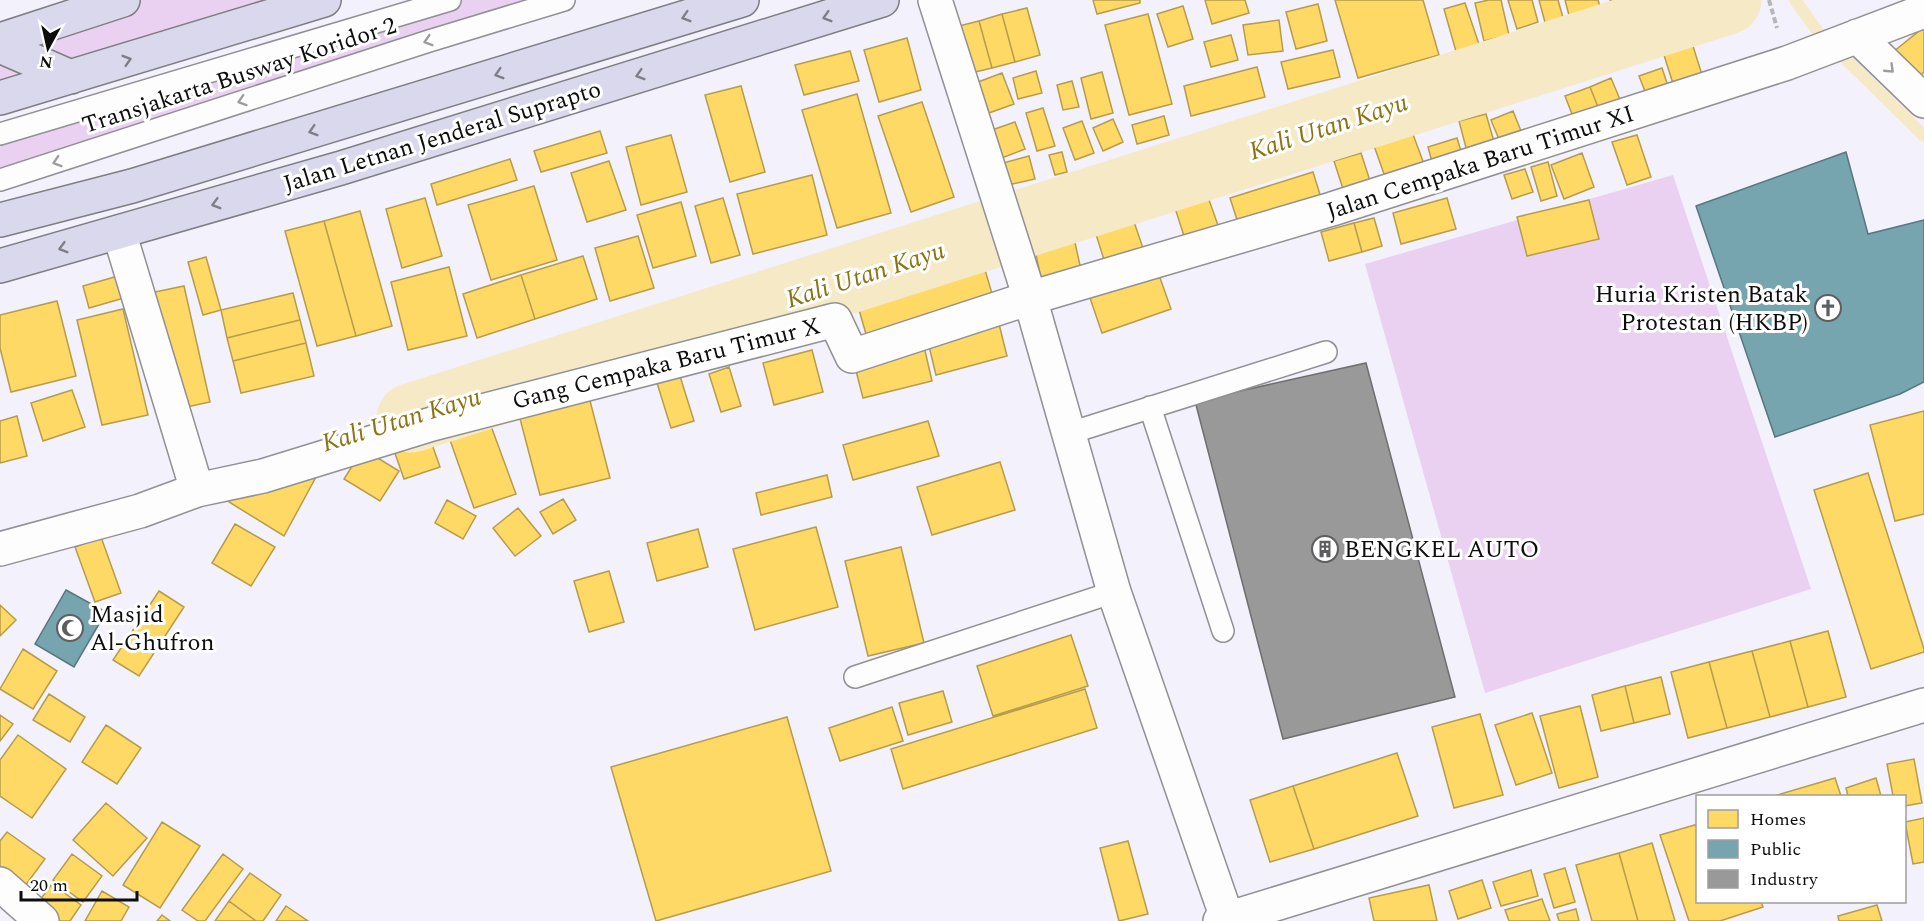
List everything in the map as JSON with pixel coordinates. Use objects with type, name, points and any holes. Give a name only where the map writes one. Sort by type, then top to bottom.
[{"type":"main road","points":[[0,40],[123,0]]},
{"type":"main road","points":[[0,98],[324,0]]},
{"type":"main road","name":"Jalan Letnan Jenderal Suprapto","points":[[0,219],[132,186],[741,0]]},
{"type":"main road","name":"Jalan Letnan Jenderal Suprapto","points":[[0,266],[341,168],[882,0]]},
{"type":"main road","points":[[0,46],[71,77]]},
{"type":"street","points":[[935,0],[1030,298],[1114,592],[1225,920],[1924,705]]},
{"type":"street","name":"Jalan Cempaka Baru Timur XI","points":[[1030,298],[1332,209],[1806,57],[1924,10]]},
{"type":"street","points":[[1850,39],[1924,101]]},
{"type":"street","points":[[119,232],[196,487]]},
{"type":"street","name":"Gang Cempaka Baru Timur X","points":[[0,549],[140,511],[196,487],[263,476],[432,424],[835,320],[852,356],[1030,298]]},
{"type":"street","points":[[0,884],[42,921]]},
{"type":"lane","name":"Transjakarta Busway Koridor 2","points":[[0,134],[450,0]]},
{"type":"lane","name":"Transjakarta Busway Koridor 2","points":[[0,180],[429,41],[564,0]]},
{"type":"lane","points":[[1070,433],[1326,352]]},
{"type":"lane","points":[[1150,406],[1223,631]]},
{"type":"lane","points":[[855,677],[1114,592]]},
{"type":"path","points":[[1769,0],[1772,10]]},
{"type":"shaded area","points":[[123,0],[324,0],[0,98],[0,40]]},
{"type":"shaded area","points":[[450,0],[572,0],[0,180],[0,134]]},
{"type":"shaded area","points":[[1673,175],[1811,589],[1485,693],[1365,264]]},
{"type":"building: Homes","points":[[1093,0],[1140,0],[1140,3],[1097,14]]},
{"type":"building: Homes","points":[[1205,0],[1245,0],[1249,13],[1212,24]]},
{"type":"building: Homes","points":[[1335,0],[1423,0],[1439,55],[1358,78]]},
{"type":"building: Homes","points":[[1501,0],[1509,35],[1484,41],[1475,3]]},
{"type":"building: Homes","points":[[1508,0],[1532,0],[1538,22],[1517,29]]},
{"type":"building: Homes","points":[[1539,0],[1558,0],[1564,21],[1546,26]]},
{"type":"building: Homes","points":[[1565,0],[1598,0],[1601,11],[1570,19]]},
{"type":"building: Homes","points":[[1610,0],[1649,0],[1613,10]]},
{"type":"building: Homes","points":[[1465,3],[1480,47],[1457,55],[1444,9]]},
{"type":"building: Homes","points":[[1318,4],[1327,41],[1296,49],[1286,12]]},
{"type":"building: Homes","points":[[1183,6],[1193,39],[1168,47],[1157,14]]},
{"type":"building: Homes","points":[[1027,8],[1040,55],[1015,62],[1002,14]]},
{"type":"building: Homes","points":[[1002,14],[1015,62],[992,68],[979,21]]},
{"type":"building: Homes","points":[[1148,14],[1172,104],[1129,115],[1105,25]]},
{"type":"building: Homes","points":[[1279,20],[1283,51],[1248,55],[1243,25]]},
{"type":"building: Homes","points":[[979,21],[992,68],[971,73],[959,26]]},
{"type":"building: Homes","points":[[1924,27],[1924,72],[1916,79],[1893,52]]},
{"type":"building: Homes","points":[[1231,35],[1238,60],[1211,67],[1204,42]]},
{"type":"building: Homes","points":[[907,38],[921,90],[879,102],[864,50]]},
{"type":"building: Homes","points":[[1692,43],[1704,81],[1675,90],[1663,52]]},
{"type":"building: Homes","points":[[1333,50],[1340,77],[1288,89],[1281,62]]},
{"type":"building: Homes","points":[[850,51],[859,81],[804,95],[795,65]]},
{"type":"building: Homes","points":[[1257,67],[1265,97],[1191,116],[1184,86]]},
{"type":"building: Homes","points":[[1662,68],[1670,92],[1648,99],[1639,76]]},
{"type":"building: Homes","points":[[1036,71],[1042,93],[1018,99],[1013,78]]},
{"type":"building: Homes","points":[[1102,72],[1113,113],[1091,119],[1081,78]]},
{"type":"building: Homes","points":[[1002,73],[1014,104],[989,113],[978,82]]},
{"type":"building: Homes","points":[[1611,78],[1624,109],[1602,117],[1590,87]]},
{"type":"building: Homes","points":[[1072,81],[1079,107],[1063,110],[1057,85]]},
{"type":"building: Homes","points":[[741,86],[765,172],[730,182],[705,95]]},
{"type":"building: Homes","points":[[1590,87],[1602,117],[1577,127],[1565,96]]},
{"type":"building: Homes","points":[[857,94],[891,213],[837,228],[802,110]]},
{"type":"building: Homes","points":[[922,102],[954,197],[911,212],[878,116]]},
{"type":"building: Homes","points":[[1043,108],[1055,146],[1037,151],[1026,113]]},
{"type":"building: Homes","points":[[1513,111],[1525,141],[1503,149],[1491,120]]},
{"type":"building: Homes","points":[[1486,114],[1497,152],[1469,159],[1459,121]]},
{"type":"building: Homes","points":[[1164,116],[1169,135],[1137,144],[1132,125]]},
{"type":"building: Homes","points":[[1113,119],[1123,142],[1103,151],[1093,128]]},
{"type":"building: Homes","points":[[1082,121],[1094,153],[1075,160],[1063,128]]},
{"type":"building: Homes","points":[[1015,122],[1025,149],[999,159],[989,131]]},
{"type":"building: Homes","points":[[1411,129],[1427,172],[1388,185],[1373,143]]},
{"type":"building: Homes","points":[[600,131],[607,153],[541,172],[534,151]]},
{"type":"building: Homes","points":[[671,135],[687,192],[641,205],[626,147]]},
{"type":"building: Homes","points":[[1637,135],[1651,177],[1627,185],[1612,142]]},
{"type":"building: Homes","points":[[1457,138],[1464,161],[1434,169],[1428,147]]},
{"type":"building: Homes","points":[[1062,152],[1067,172],[1055,175],[1049,155]]},
{"type":"building: Homes","points":[[1361,153],[1372,187],[1345,195],[1334,161]]},
{"type":"building: Homes","points":[[1582,153],[1594,187],[1564,199],[1551,165]]},
{"type":"building: Homes","points":[[1029,156],[1035,179],[1008,185],[1003,163]]},
{"type":"building: Homes","points":[[510,159],[517,180],[437,205],[431,184]]},
{"type":"building: Homes","points":[[609,161],[626,210],[587,222],[571,173]]},
{"type":"building: Homes","points":[[1548,162],[1557,196],[1541,201],[1531,167]]},
{"type":"building: Homes","points":[[1525,169],[1533,192],[1512,199],[1504,175]]},
{"type":"building: Homes","points":[[1313,172],[1322,201],[1239,226],[1230,198]]},
{"type":"building: Homes","points":[[812,175],[827,235],[753,254],[737,194]]},
{"type":"building: Homes","points":[[534,186],[557,260],[491,280],[468,205]]},
{"type":"building: Homes","points":[[1208,197],[1220,231],[1186,242],[1175,208]]},
{"type":"building: Homes","points":[[425,198],[442,256],[402,268],[386,209]]},
{"type":"building: Homes","points":[[723,198],[740,255],[711,263],[695,206]]},
{"type":"building: Homes","points":[[1447,198],[1456,229],[1401,244],[1393,213]]},
{"type":"building: Homes","points":[[1589,200],[1599,239],[1527,256],[1517,217]]},
{"type":"building: Homes","points":[[681,202],[696,256],[653,268],[637,215]]},
{"type":"building: Homes","points":[[360,211],[392,326],[356,336],[324,221]]},
{"type":"building: Homes","points":[[1132,216],[1144,251],[1105,263],[1094,228]]},
{"type":"building: Homes","points":[[1374,218],[1382,246],[1362,252],[1354,223]]},
{"type":"building: Homes","points":[[324,221],[356,336],[317,346],[285,231]]},
{"type":"building: Homes","points":[[1354,223],[1362,252],[1329,261],[1321,232]]},
{"type":"building: Homes","points":[[638,236],[654,288],[610,301],[595,248]]},
{"type":"building: Homes","points":[[1074,238],[1081,270],[1041,278],[1034,246]]},
{"type":"building: Homes","points":[[980,253],[993,297],[866,334],[853,289]]},
{"type":"building: Homes","points":[[583,256],[597,299],[535,319],[521,275]]},
{"type":"building: Homes","points":[[206,257],[221,310],[203,315],[188,262]]},
{"type":"building: Homes","points":[[449,267],[467,336],[408,350],[391,282]]},
{"type":"building: Homes","points":[[521,275],[535,319],[477,338],[463,294]]},
{"type":"building: Homes","points":[[1159,275],[1171,309],[1102,333],[1090,298]]},
{"type":"building: Homes","points":[[118,276],[124,298],[89,308],[83,286]]},
{"type":"building: Homes","points":[[184,286],[210,402],[177,409],[150,293]]},
{"type":"building: Homes","points":[[293,293],[300,320],[227,338],[221,310]]},
{"type":"building: Homes","points":[[57,301],[76,376],[11,392],[0,348],[0,315]]},
{"type":"building: Homes","points":[[123,309],[148,415],[102,425],[77,320]]},
{"type":"building: Homes","points":[[300,320],[306,343],[233,361],[227,338]]},
{"type":"building: Homes","points":[[999,324],[1007,356],[936,375],[928,342]]},
{"type":"building: Homes","points":[[923,342],[932,381],[863,398],[853,359]]},
{"type":"building: Homes","points":[[306,343],[314,376],[241,393],[233,361]]},
{"type":"building: Homes","points":[[812,350],[823,392],[774,405],[763,363]]},
{"type":"building: Homes","points":[[729,367],[741,406],[721,412],[709,374]]},
{"type":"building: Homes","points":[[680,376],[694,421],[671,428],[657,383]]},
{"type":"building: Homes","points":[[72,390],[85,427],[43,441],[31,403]]},
{"type":"building: Homes","points":[[588,393],[610,478],[540,495],[518,411]]},
{"type":"building: Homes","points":[[1924,411],[1924,514],[1895,521],[1870,425]]},
{"type":"building: Homes","points":[[17,416],[27,456],[0,463],[0,421]]},
{"type":"building: Homes","points":[[928,421],[939,456],[853,480],[843,445]]},
{"type":"building: Homes","points":[[491,426],[516,494],[474,508],[450,440]]},
{"type":"building: Homes","points":[[426,427],[440,467],[404,479],[390,439]]},
{"type":"building: Homes","points":[[363,449],[399,471],[380,501],[344,479]]},
{"type":"building: Homes","points":[[1000,462],[1015,510],[932,535],[917,487]]},
{"type":"building: Homes","points":[[322,466],[284,536],[221,497]]},
{"type":"building: Homes","points":[[1868,473],[1924,649],[1924,652],[1871,669],[1814,490]]},
{"type":"building: Homes","points":[[827,475],[832,497],[761,515],[756,493]]},
{"type":"building: Homes","points":[[563,499],[576,520],[553,534],[540,512]]},
{"type":"building: Homes","points":[[447,500],[476,516],[463,539],[435,523]]},
{"type":"building: Homes","points":[[518,508],[541,536],[515,556],[493,528]]},
{"type":"building: Homes","points":[[235,524],[275,547],[251,586],[212,563]]},
{"type":"building: Homes","points":[[816,527],[838,607],[755,630],[733,549]]},
{"type":"building: Homes","points":[[698,529],[708,567],[657,581],[647,543]]},
{"type":"building: Homes","points":[[101,537],[121,593],[95,602],[75,547]]},
{"type":"building: Homes","points":[[901,547],[924,643],[868,656],[845,561]]},
{"type":"building: Homes","points":[[609,571],[624,622],[589,632],[574,581]]},
{"type":"building: Homes","points":[[159,591],[184,607],[139,676],[113,660]]},
{"type":"building: Homes","points":[[0,605],[16,620],[0,636]]},
{"type":"building: Homes","points":[[1828,631],[1846,697],[1808,707],[1790,641]]},
{"type":"building: Homes","points":[[1071,635],[1088,686],[993,716],[977,666]]},
{"type":"building: Homes","points":[[1790,641],[1808,707],[1770,717],[1752,651]]},
{"type":"building: Homes","points":[[23,649],[57,671],[33,709],[0,689]]},
{"type":"building: Homes","points":[[1752,651],[1770,717],[1727,728],[1709,662]]},
{"type":"building: Homes","points":[[1709,662],[1727,728],[1688,738],[1671,672]]},
{"type":"building: Homes","points":[[1661,677],[1670,714],[1634,723],[1625,686]]},
{"type":"building: Homes","points":[[1625,686],[1634,723],[1601,731],[1592,695]]},
{"type":"building: Homes","points":[[1085,689],[1097,728],[903,789],[891,749]]},
{"type":"building: Homes","points":[[943,691],[952,722],[908,735],[899,703]]},
{"type":"building: Homes","points":[[49,694],[85,717],[70,742],[33,720]]},
{"type":"building: Homes","points":[[1580,706],[1598,777],[1559,788],[1540,716]]},
{"type":"building: Homes","points":[[892,707],[903,741],[840,761],[829,728]]},
{"type":"building: Homes","points":[[1532,713],[1552,773],[1516,785],[1495,725]]},
{"type":"building: Homes","points":[[1480,714],[1503,795],[1454,808],[1432,727]]},
{"type":"building: Homes","points":[[0,715],[13,724],[0,741]]},
{"type":"building: Homes","points":[[787,717],[831,871],[656,921],[611,767]]},
{"type":"building: Homes","points":[[106,725],[141,748],[117,784],[82,762]]},
{"type":"building: Homes","points":[[18,735],[66,769],[32,818],[0,796],[0,760]]},
{"type":"building: Homes","points":[[1397,753],[1418,816],[1314,849],[1293,786]]},
{"type":"building: Homes","points":[[1914,759],[1922,803],[1906,806],[1906,795],[1893,795],[1887,764]]},
{"type":"building: Homes","points":[[1835,778],[1841,795],[1777,795]]},
{"type":"building: Homes","points":[[1876,778],[1881,795],[1848,795],[1846,788]]},
{"type":"building: Homes","points":[[1293,786],[1314,849],[1270,862],[1250,800]]},
{"type":"building: Homes","points":[[106,803],[147,838],[113,876],[73,840]]},
{"type":"building: Homes","points":[[1924,818],[1924,862],[1913,864],[1906,822]]},
{"type":"building: Homes","points":[[162,822],[200,846],[160,908],[123,885]]},
{"type":"building: Homes","points":[[1696,825],[1696,903],[1761,903],[1763,907],[1720,921],[1689,921],[1660,835]]},
{"type":"building: Homes","points":[[7,832],[45,859],[22,890],[0,873],[0,841]]},
{"type":"building: Homes","points":[[1128,841],[1148,914],[1119,921],[1100,848]]},
{"type":"building: Homes","points":[[1652,843],[1675,921],[1638,921],[1619,853]]},
{"type":"building: Homes","points":[[1619,853],[1638,921],[1592,921],[1576,865]]},
{"type":"building: Homes","points":[[72,854],[102,876],[83,902],[53,880]]},
{"type":"building: Homes","points":[[223,854],[243,869],[205,921],[198,921],[182,910]]},
{"type":"building: Homes","points":[[1565,868],[1575,902],[1554,908],[1544,874]]},
{"type":"building: Homes","points":[[1531,870],[1538,896],[1501,906],[1493,882]]},
{"type":"building: Homes","points":[[250,873],[281,895],[263,921],[256,921],[229,901]]},
{"type":"building: Homes","points":[[1482,880],[1491,908],[1458,919],[1449,891]]},
{"type":"building: Homes","points":[[52,884],[81,905],[70,921],[49,921],[33,909]]},
{"type":"building: Homes","points":[[1429,885],[1437,921],[1374,921],[1369,898]]},
{"type":"building: Homes","points":[[102,891],[129,907],[121,921],[85,921]]},
{"type":"building: Homes","points":[[1542,899],[1550,921],[1509,921],[1505,910]]},
{"type":"building: Homes","points":[[229,901],[256,921],[215,921]]},
{"type":"building: Homes","points":[[1877,905],[1882,921],[1839,921],[1838,916]]},
{"type":"building: Homes","points":[[286,906],[308,921],[276,921]]},
{"type":"building: Homes","points":[[1576,909],[1579,921],[1559,921],[1557,914]]},
{"type":"building: Homes","points":[[162,915],[170,921],[157,921]]},
{"type":"building: Public","name":"Huria Kristen Batak Protestan (HKBP)","points":[[1846,152],[1868,234],[1924,220],[1924,382],[1900,394],[1775,437],[1696,206]]},
{"type":"building: Public","name":"Masjid Al-Ghufron","points":[[66,590],[106,612],[74,667],[35,644]]},
{"type":"building: Industry","name":"BENGKEL AUTO","points":[[1366,363],[1455,697],[1283,739],[1195,401]]},
{"type":"waterway","name":"Kali Utan Kayu","points":[[411,418],[1727,0]]},
{"type":"waterway","points":[[1795,0],[1818,32],[1924,136]]},
{"type":"place","name":"Huria Kristen Batak Protestan (HKBP)","points":[[1828,308]]},
{"type":"place","name":"BENGKEL AUTO","points":[[1325,549]]},
{"type":"place","name":"Masjid Al-Ghufron","points":[[70,628]]}]
